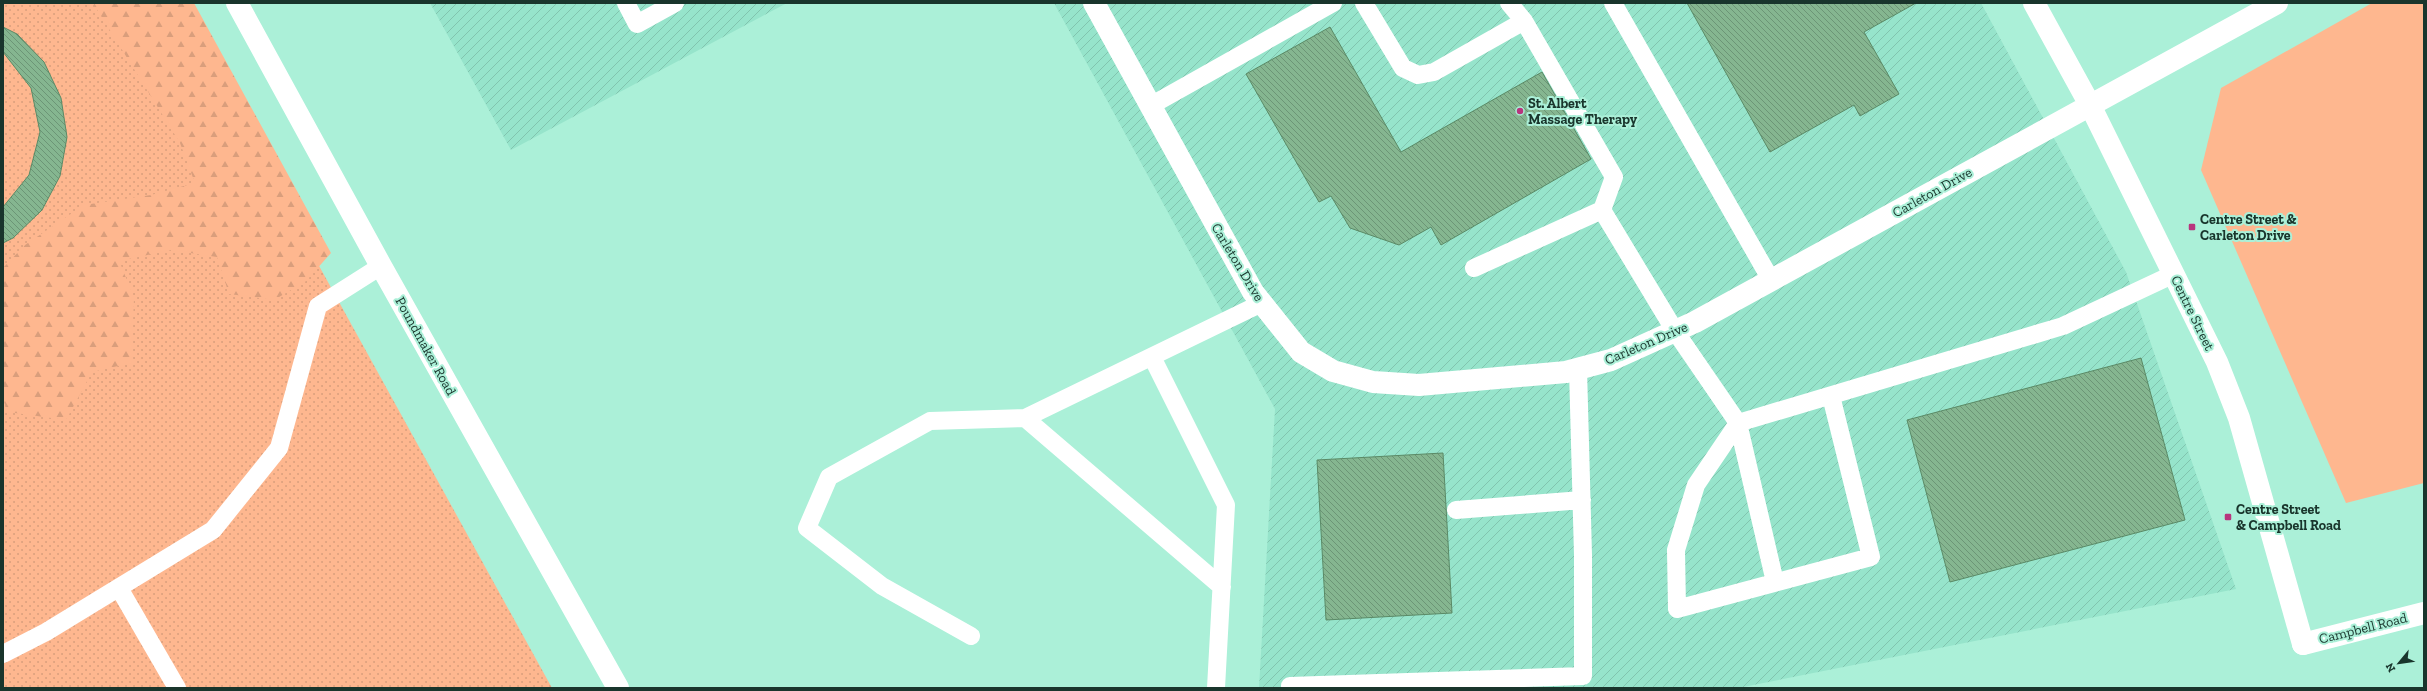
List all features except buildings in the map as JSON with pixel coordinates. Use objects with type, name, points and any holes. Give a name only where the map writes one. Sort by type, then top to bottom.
[{"type":"street","name":"Poundmaker Road","points":[[237,3],[381,266],[618,688]]},
{"type":"street","name":"Carleton Drive","points":[[1094,3],[1253,292],[1301,352],[1333,371],[1373,382],[1419,385],[1566,372],[1611,360],[1675,331],[1771,280],[2276,3]]},
{"type":"street","name":"Centre Street","points":[[2034,3],[2090,105],[2217,362],[2238,418],[2303,644]]},
{"type":"street","name":"Campbell Road","points":[[2303,644],[2424,613]]},
{"type":"lane","points":[[626,3],[637,24],[675,3]]},
{"type":"lane","points":[[1150,106],[1333,3]]},
{"type":"lane","points":[[1364,3],[1403,68],[1418,75],[1434,72],[1524,21]]},
{"type":"lane","points":[[1474,268],[1602,210],[1614,177],[1524,21],[1509,3]]},
{"type":"lane","points":[[1612,3],[1771,280]]},
{"type":"lane","points":[[1602,210],[1675,331],[1738,423],[1776,582]]},
{"type":"lane","points":[[3,654],[46,632],[213,530],[279,448],[318,306],[381,266]]},
{"type":"lane","points":[[1831,396],[1871,557],[1677,609],[1676,550],[1696,485],[1738,423],[2063,326],[2174,274]]},
{"type":"lane","points":[[971,636],[882,586],[807,528],[829,477],[930,421],[1025,418],[1262,303]]},
{"type":"lane","points":[[1152,357],[1226,505],[1216,688]]},
{"type":"lane","points":[[1290,686],[1582,676],[1582,500],[1578,369]]},
{"type":"lane","points":[[1025,418],[1222,587]]},
{"type":"lane","points":[[1456,510],[1582,500]]},
{"type":"lane","points":[[119,588],[178,688]]},
{"type":"shaded area","points":[[430,3],[787,3],[511,150]]},
{"type":"shaded area","points":[[1054,3],[1981,3],[2126,272],[2236,589],[1738,688],[1259,688],[1275,409]]},
{"type":"green space","points":[[3,3],[174,3],[552,688],[3,688]]},
{"type":"green space","points":[[93,3],[194,3],[331,253],[306,281],[274,300],[229,294],[217,257],[171,250],[119,261],[134,297],[131,363],[92,372],[66,420],[8,412],[3,399],[3,268],[25,245],[84,205],[151,195],[195,183],[180,143]]},
{"type":"green space","points":[[2372,3],[2424,3],[2424,483],[2346,503],[2201,170],[2221,88]]},
{"type":"place","name":"St. Albert Massage Therapy","points":[[1520,111]]},
{"type":"place","name":"Centre Street & Carleton Drive","points":[[2192,227]]},
{"type":"place","name":"Centre Street & Campbell Road","points":[[2228,517]]}]
